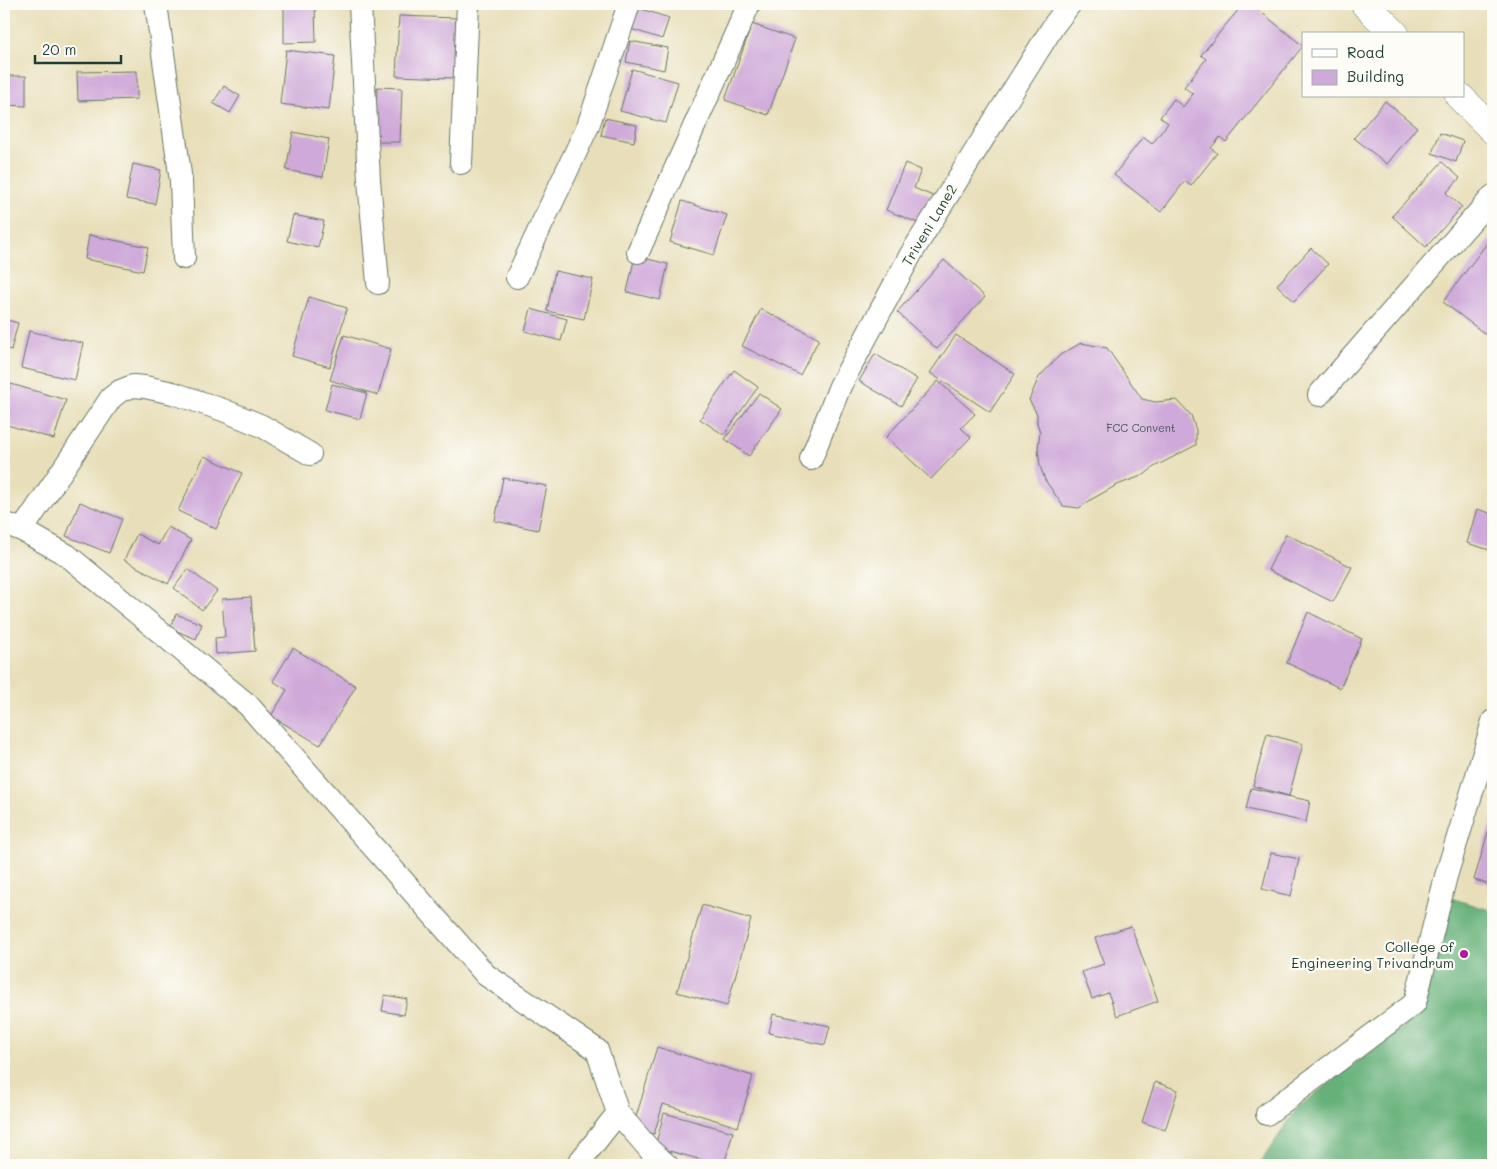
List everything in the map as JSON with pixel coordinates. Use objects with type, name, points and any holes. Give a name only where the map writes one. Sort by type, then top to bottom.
[{"type":"main road","points":[[1364,4],[1393,32]]},
{"type":"main road","points":[[1461,98],[1493,130]]},
{"type":"street","points":[[156,4],[181,181],[184,258]]},
{"type":"street","points":[[360,4],[369,180],[378,283]]},
{"type":"street","points":[[461,163],[468,4]]},
{"type":"street","points":[[517,277],[588,126],[629,4]]},
{"type":"street","points":[[638,252],[749,4]]},
{"type":"street","name":"Triveni Lane2","points":[[811,459],[840,386],[911,254],[1049,33],[1070,4]]},
{"type":"street","points":[[1319,395],[1493,196]]},
{"type":"street","points":[[310,454],[262,426],[223,410],[173,393],[145,387],[130,387],[111,398],[13,526],[67,555],[248,705],[486,975],[597,1050],[618,1113],[650,1150],[667,1165]]},
{"type":"street","points":[[1267,1114],[1415,1003],[1446,876],[1490,747],[1493,721]]},
{"type":"street","points":[[577,1165],[618,1113]]},
{"type":"green space","name":"College of Engineering Trivandrum","points":[[1447,897],[1493,911],[1493,1165],[1259,1165],[1298,1107],[1423,1012]]},
{"type":"building","points":[[1243,4],[1251,4],[1302,45],[1226,142],[1220,137],[1211,148],[1217,153],[1191,186],[1185,181],[1161,212],[1114,175],[1143,137],[1152,144],[1168,123],[1160,117],[1174,99],[1183,107],[1193,94],[1184,87],[1206,59],[1201,55]]},
{"type":"building","points":[[315,6],[316,42],[284,43],[284,7]]},
{"type":"building","points":[[635,7],[669,18],[662,39],[628,28]]},
{"type":"building","points":[[399,16],[456,18],[454,78],[396,76]]},
{"type":"building","points":[[752,24],[795,39],[768,115],[725,100]]},
{"type":"building","points":[[630,41],[668,48],[664,70],[626,62]]},
{"type":"building","points":[[286,50],[335,56],[329,110],[280,104]]},
{"type":"building","points":[[632,69],[678,82],[666,123],[620,111]]},
{"type":"building","points":[[137,71],[137,99],[78,101],[77,72]]},
{"type":"building","points":[[4,76],[26,76],[26,106],[4,105]]},
{"type":"building","points":[[224,86],[240,96],[230,113],[213,103]]},
{"type":"building","points":[[377,87],[402,88],[400,142],[375,142]]},
{"type":"building","points":[[1385,101],[1417,127],[1387,164],[1354,138]]},
{"type":"building","points":[[605,118],[637,125],[634,142],[601,135]]},
{"type":"building","points":[[293,132],[329,139],[323,177],[286,170]]},
{"type":"building","points":[[1440,133],[1463,141],[1456,162],[1432,153]]},
{"type":"building","points":[[1442,162],[1460,178],[1446,193],[1462,207],[1426,247],[1392,216]]},
{"type":"building","points":[[905,163],[921,170],[914,188],[935,197],[923,225],[886,210]]},
{"type":"building","points":[[133,164],[161,170],[155,204],[126,199]]},
{"type":"building","points":[[682,201],[727,215],[714,255],[670,242]]},
{"type":"building","points":[[293,215],[324,221],[318,248],[287,241]]},
{"type":"building","points":[[89,235],[148,247],[143,271],[85,259]]},
{"type":"building","points":[[1493,235],[1493,340],[1443,302]]},
{"type":"building","points":[[1311,248],[1328,264],[1294,301],[1277,285]]},
{"type":"building","points":[[635,256],[668,264],[660,300],[627,292]]},
{"type":"building","points":[[944,260],[985,297],[937,349],[897,312]]},
{"type":"building","points":[[555,271],[593,279],[584,319],[547,311]]},
{"type":"building","points":[[309,297],[347,308],[330,367],[292,356]]},
{"type":"building","points":[[531,309],[567,319],[561,341],[525,331]]},
{"type":"building","points":[[761,309],[819,339],[800,375],[742,346]]},
{"type":"building","points":[[4,319],[18,323],[11,350],[4,348]]},
{"type":"building","points":[[29,331],[83,343],[75,380],[21,368]]},
{"type":"building","points":[[344,335],[391,349],[378,395],[330,380]]},
{"type":"building","points":[[956,335],[1015,374],[990,412],[930,373]]},
{"type":"building","points":[[1081,343],[1107,348],[1142,399],[1155,402],[1177,400],[1191,415],[1196,430],[1196,445],[1154,467],[1144,475],[1117,485],[1079,508],[1063,506],[1045,480],[1040,466],[1038,448],[1040,432],[1037,414],[1029,400],[1039,377],[1060,355]]},
{"type":"building","points":[[875,354],[917,379],[901,406],[859,381]]},
{"type":"building","points":[[734,370],[758,387],[724,435],[700,419]]},
{"type":"building","points":[[938,381],[975,414],[961,428],[971,437],[931,479],[886,437]]},
{"type":"building","points":[[11,384],[66,400],[54,439],[4,424],[4,406]]},
{"type":"building","points":[[332,384],[367,393],[360,419],[325,410]]},
{"type":"building","points":[[759,393],[782,409],[749,456],[725,439]]},
{"type":"building","points":[[204,456],[242,473],[216,529],[178,511]]},
{"type":"building","points":[[503,478],[547,486],[538,530],[495,521]]},
{"type":"building","points":[[80,502],[122,519],[109,553],[66,536]]},
{"type":"building","points":[[1477,509],[1493,514],[1493,551],[1467,543]]},
{"type":"building","points":[[168,527],[191,540],[168,584],[124,560],[137,534],[158,545]]},
{"type":"building","points":[[1286,534],[1352,567],[1333,602],[1268,570]]},
{"type":"building","points":[[188,569],[217,591],[202,610],[174,588]]},
{"type":"building","points":[[251,597],[255,651],[216,654],[215,638],[225,637],[222,599]]},
{"type":"building","points":[[1308,612],[1362,639],[1340,688],[1287,663]]},
{"type":"building","points":[[176,614],[202,624],[196,639],[170,628]]},
{"type":"building","points":[[293,648],[356,686],[320,745],[271,716],[287,690],[273,681]]},
{"type":"building","points":[[1267,734],[1303,744],[1289,796],[1253,786]]},
{"type":"building","points":[[1251,788],[1310,801],[1306,822],[1246,809]]},
{"type":"building","points":[[1493,815],[1493,885],[1474,880]]},
{"type":"building","points":[[1271,853],[1299,859],[1291,896],[1262,889]]},
{"type":"building","points":[[702,905],[751,919],[727,1006],[677,992]]},
{"type":"building","points":[[1131,926],[1158,1001],[1117,1016],[1108,993],[1092,999],[1082,972],[1104,964],[1095,938]]},
{"type":"building","points":[[385,995],[407,999],[404,1015],[382,1011]]},
{"type":"building","points":[[773,1014],[830,1026],[825,1045],[769,1033]]},
{"type":"building","points":[[657,1047],[753,1076],[738,1127],[663,1104],[654,1134],[633,1127]]},
{"type":"building","points":[[1155,1082],[1178,1090],[1165,1130],[1142,1122]]},
{"type":"building","points":[[664,1113],[733,1132],[724,1165],[655,1147]]},
{"type":"place","name":"College of Engineering Trivandrum","points":[[1464,954]]}]
